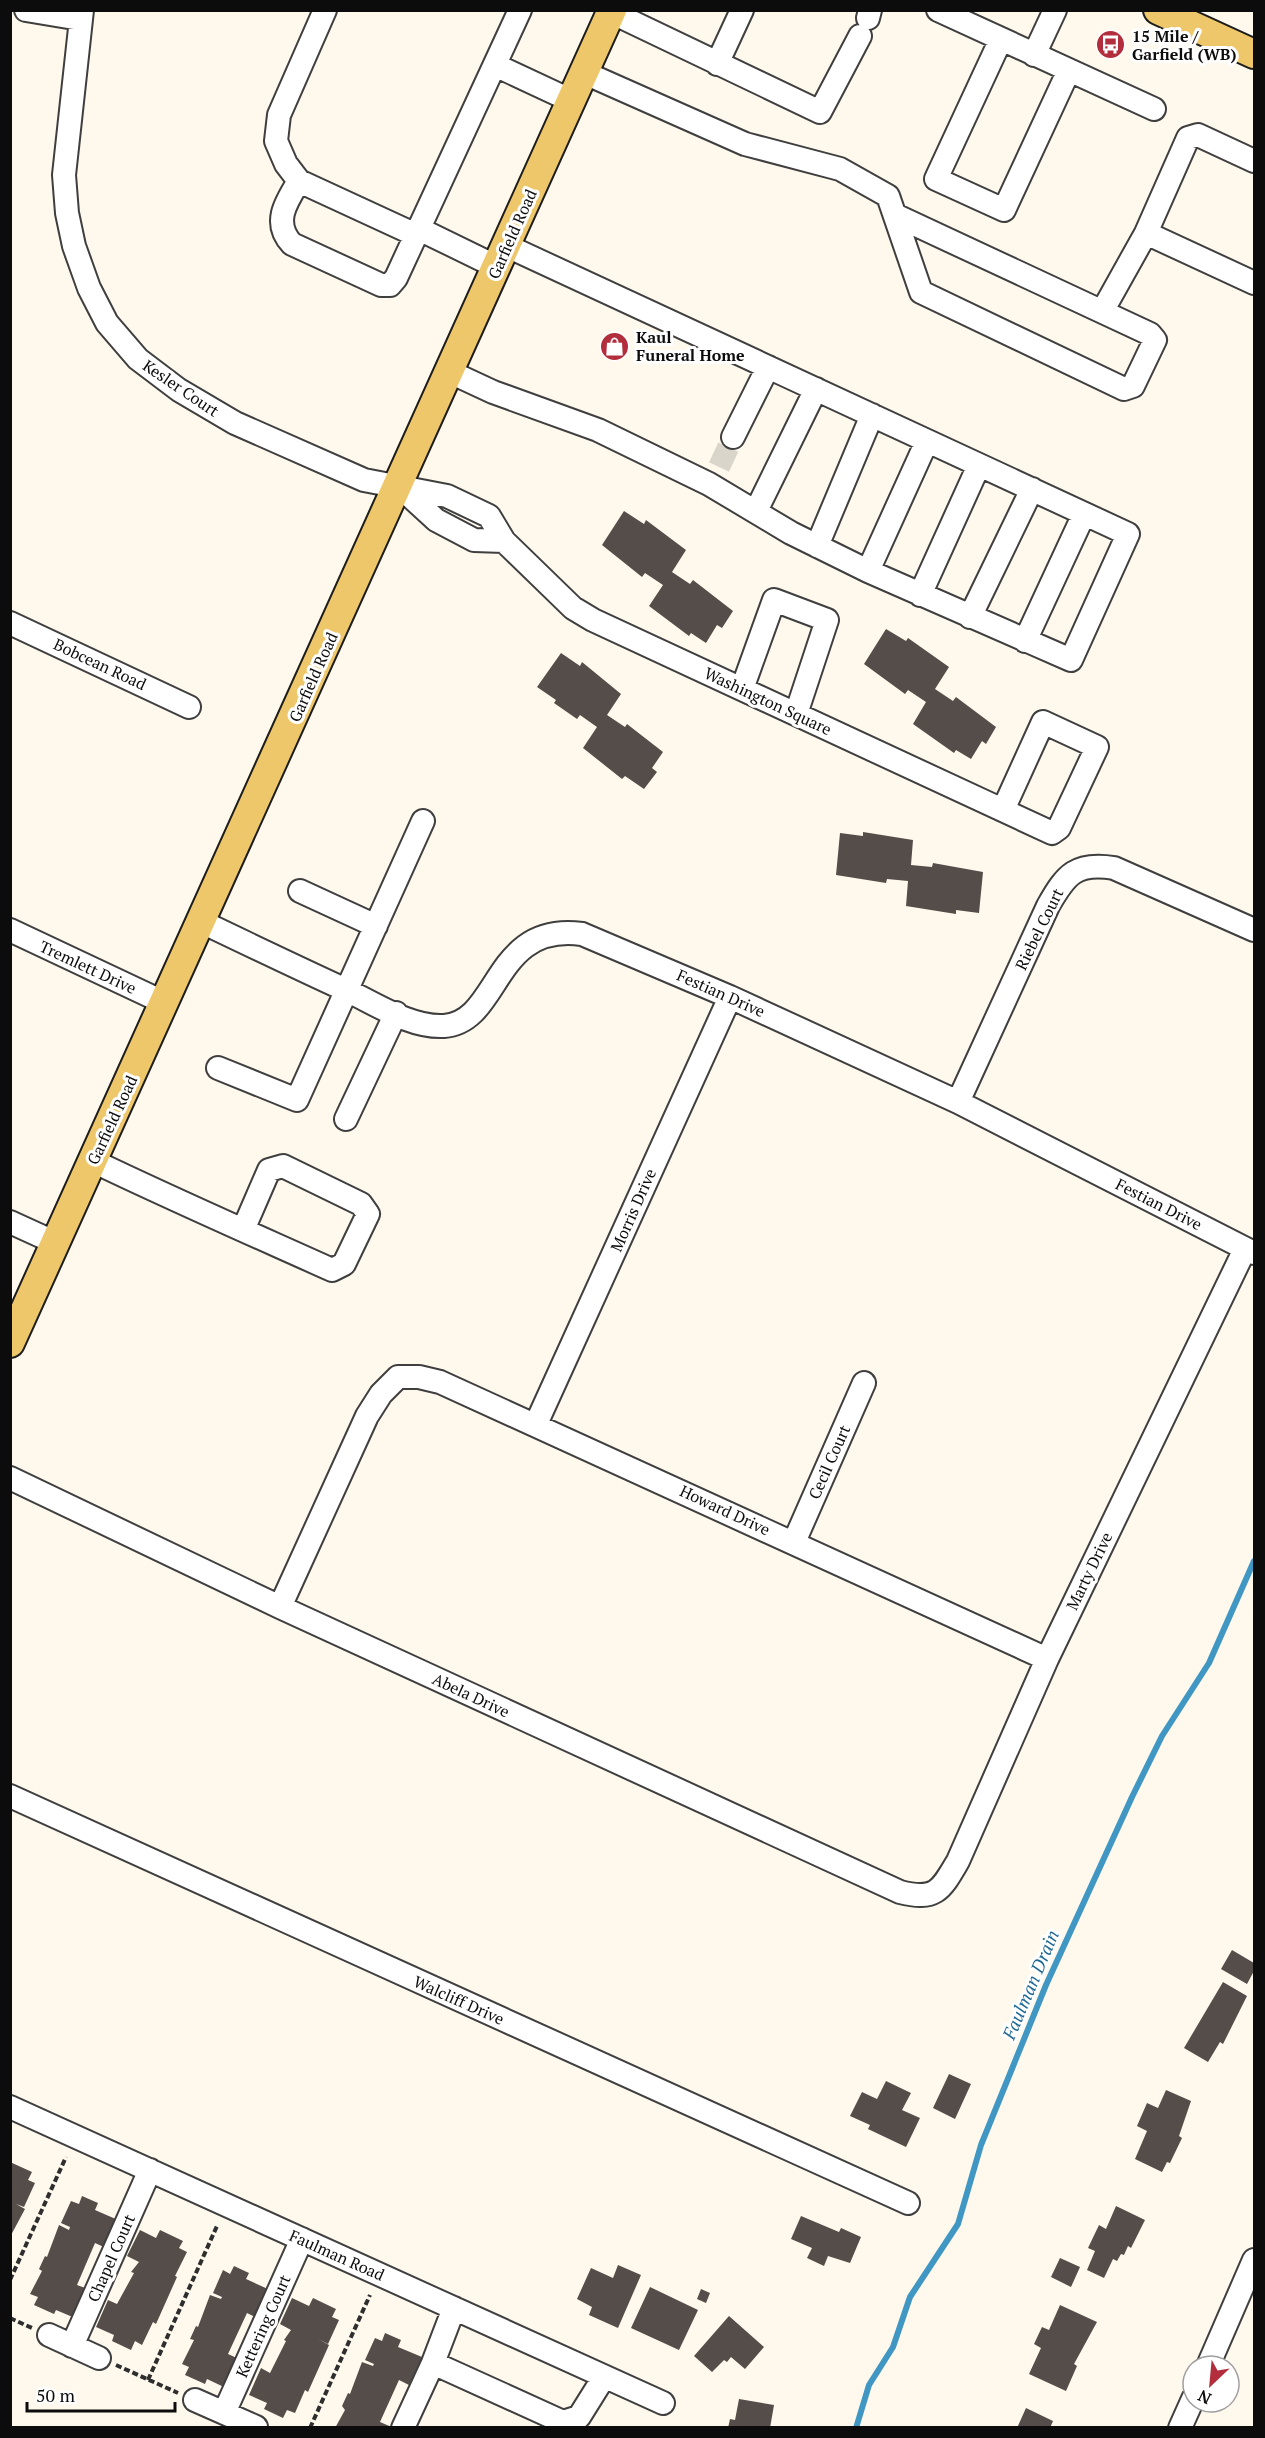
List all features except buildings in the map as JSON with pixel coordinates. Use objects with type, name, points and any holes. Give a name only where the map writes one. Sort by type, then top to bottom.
[{"type":"main road","points":[[1158,10],[1254,54]]},
{"type":"main road","name":"Garfield Road","points":[[10,1343],[612,11]]},
{"type":"street","points":[[26,10],[81,15]]},
{"type":"street","points":[[326,10],[276,128],[280,153],[299,181],[417,232],[502,256],[768,367],[1128,534],[1071,660],[920,595],[817,546],[756,511],[714,475],[493,392],[450,372]]},
{"type":"street","points":[[299,181],[281,217],[285,236],[292,244],[386,285],[396,278],[520,10]]},
{"type":"street","points":[[717,64],[742,10]]},
{"type":"street","points":[[938,10],[1154,109]]},
{"type":"street","points":[[1034,55],[1055,10]]},
{"type":"street","points":[[612,11],[819,112],[866,22]]},
{"type":"street","name":"Kesler Court","points":[[81,15],[64,175],[66,203],[78,257],[89,288],[107,323],[138,359],[179,390],[235,423],[364,480],[399,486]]},
{"type":"street","points":[[1000,39],[936,179],[1004,210],[1069,70]]},
{"type":"street","points":[[495,65],[572,101]]},
{"type":"street","points":[[585,73],[745,144],[840,169],[888,196],[897,216],[921,292],[1124,389],[1133,386],[1155,340],[1150,334],[1103,310],[897,216]]},
{"type":"street","points":[[1103,310],[1146,233],[1188,138],[1198,135],[1254,161]]},
{"type":"street","points":[[1146,233],[1254,282]]},
{"type":"street","points":[[734,437],[768,367]]},
{"type":"street","points":[[756,511],[816,389]]},
{"type":"street","points":[[817,546],[872,415]]},
{"type":"street","points":[[868,571],[927,441]]},
{"type":"street","points":[[920,595],[979,465]]},
{"type":"street","name":"Washington Square","points":[[399,486],[436,520],[445,525],[474,540],[504,541],[573,608],[742,689],[1052,833],[1059,828],[1097,747],[1043,722],[1003,810]]},
{"type":"street","points":[[970,617],[1032,489]]},
{"type":"street","points":[[1025,641],[1084,513]]},
{"type":"street","points":[[742,689],[774,600],[827,620],[796,714]]},
{"type":"street","name":"Bobcean Road","points":[[10,623],[189,707]]},
{"type":"street","points":[[218,1068],[297,1100],[423,821]]},
{"type":"street","name":"Riebel Court","points":[[958,1102],[1048,906],[1062,883],[1078,868],[1094,865],[1114,868],[1254,930]]},
{"type":"street","points":[[300,891],[376,926]]},
{"type":"street","name":"Festian Drive","points":[[202,922],[396,1013],[432,1025],[457,1023],[471,1013],[513,955],[547,934],[563,931],[582,934],[730,996],[958,1102],[1250,1251]]},
{"type":"street","name":"Tremlett Drive","points":[[10,930],[165,1003]]},
{"type":"street","name":"Morris Drive","points":[[536,1424],[730,996]]},
{"type":"street","points":[[346,1119],[396,1013]]},
{"type":"street","points":[[93,1161],[243,1230],[332,1269],[344,1264],[368,1214],[361,1204],[283,1166],[269,1170],[243,1230]]},
{"type":"street","points":[[10,1222],[56,1243]]},
{"type":"street","name":"Marty Drive","points":[[935,1894],[946,1882],[958,1861],[1047,1659],[1250,1251]]},
{"type":"street","name":"Howard Drive","points":[[280,1607],[367,1416],[381,1394],[398,1377],[420,1377],[440,1382],[536,1424],[1047,1659]]},
{"type":"street","name":"Cecil Court","points":[[794,1542],[864,1383]]},
{"type":"street","name":"Abela Drive","points":[[10,1478],[280,1607],[900,1892],[918,1897],[935,1894]]},
{"type":"street","name":"Walcliff Drive","points":[[10,1796],[908,2203]]},
{"type":"street","name":"Faulman Road","points":[[10,2107],[663,2403]]},
{"type":"street","name":"Chapel Court","points":[[72,2346],[150,2170]]},
{"type":"street","name":"Kettering Court","points":[[224,2413],[302,2239]]},
{"type":"street","points":[[1213,2354],[1254,2260]]},
{"type":"street","points":[[404,2427],[433,2363],[454,2308]]},
{"type":"street","points":[[49,2336],[99,2358]]},
{"type":"street","points":[[433,2363],[564,2422],[579,2417],[604,2377]]},
{"type":"street","points":[[195,2400],[256,2427]]},
{"type":"path","points":[[10,2280],[66,2157]]},
{"type":"path","points":[[148,2380],[217,2226]]},
{"type":"path","points":[[310,2427],[370,2295]]},
{"type":"path","points":[[99,2358],[195,2400]]},
{"type":"waterway","name":"Faulman Drain","points":[[856,2428],[869,2385],[893,2347],[910,2297],[958,2224],[981,2145],[1046,1985],[1132,1797],[1162,1736],[1209,1663],[1254,1561]]},
{"type":"tunnel","points":[[719,467],[733,437]]},
{"type":"place","name":"15 Mile / Garfield (WB)","points":[[1111,45]]},
{"type":"place","name":"Kaul Funeral Home","points":[[615,346]]}]
